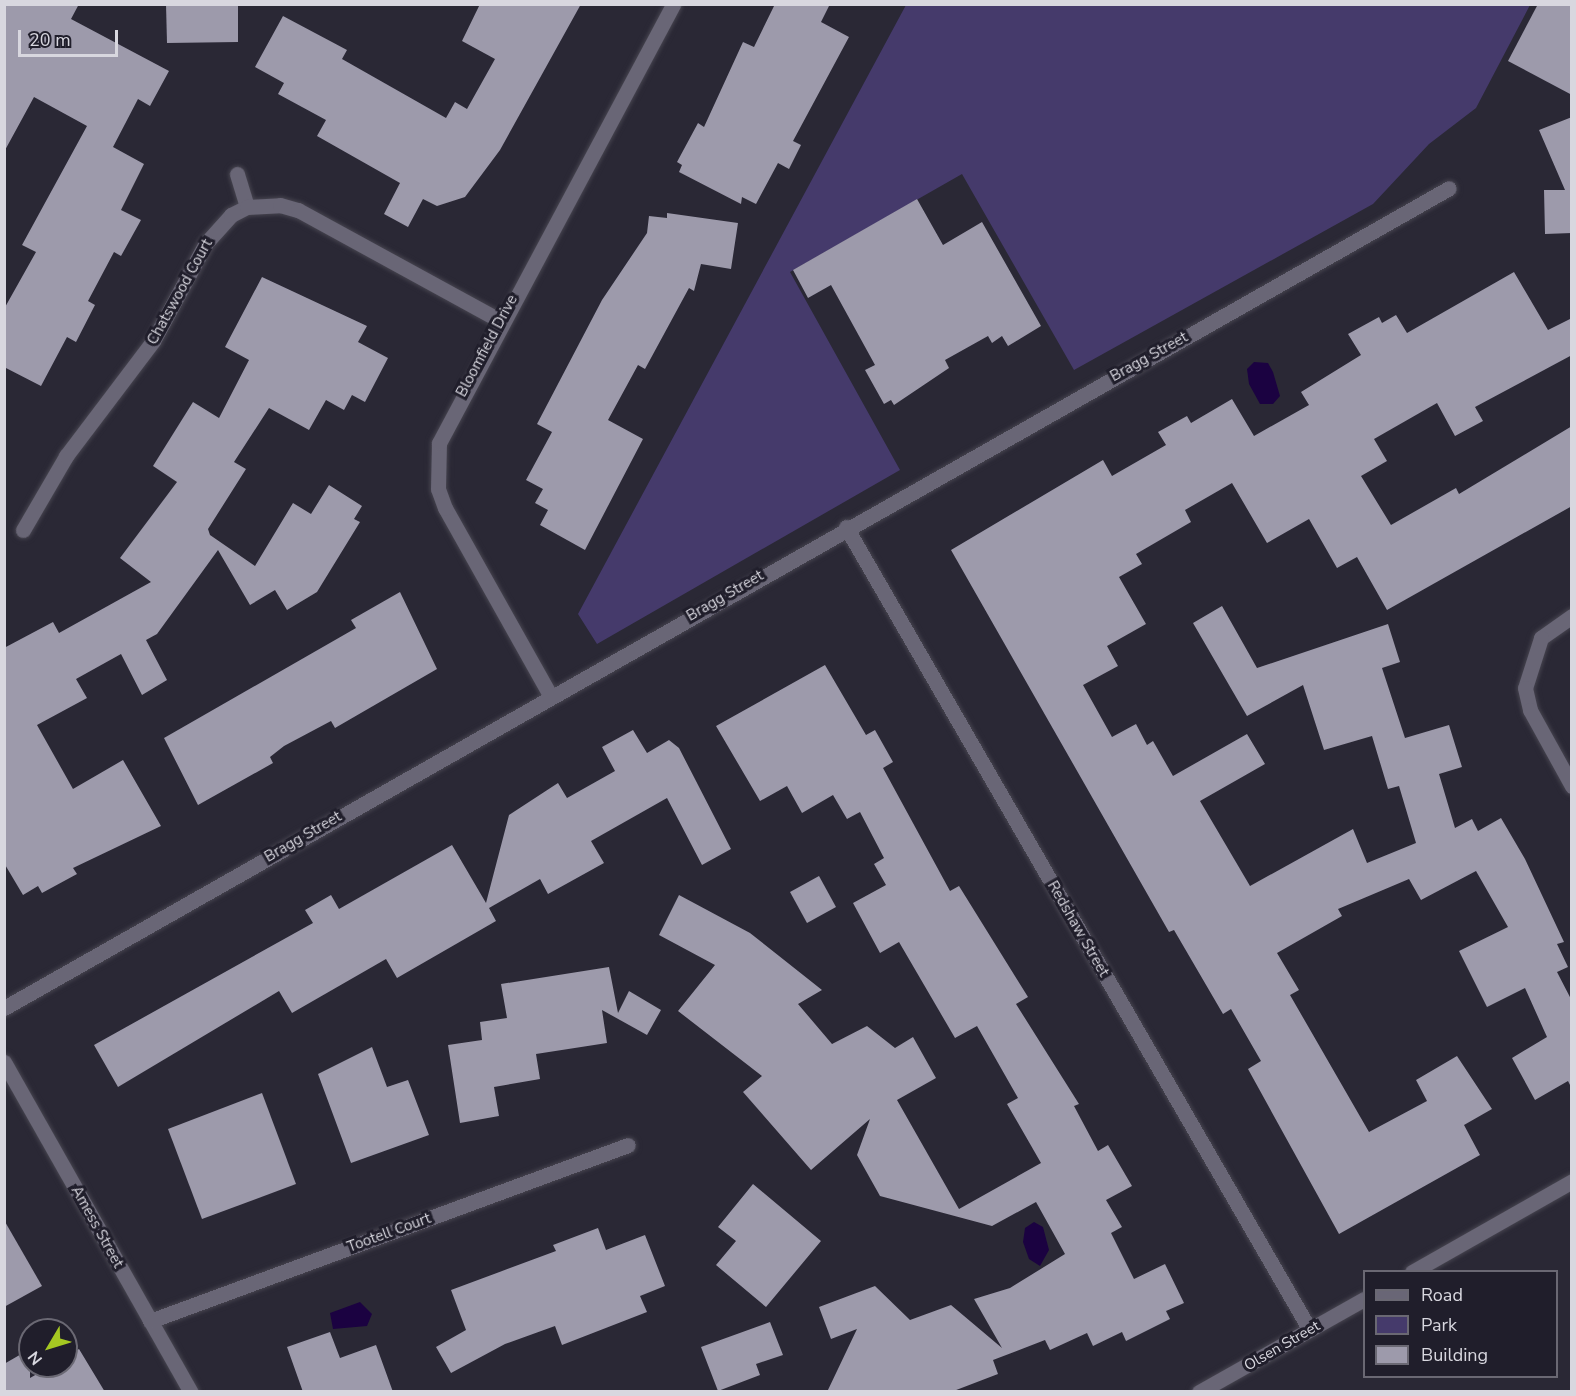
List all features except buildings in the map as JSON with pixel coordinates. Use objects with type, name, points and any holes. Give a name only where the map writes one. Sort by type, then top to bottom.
[{"type":"street","name":"Bloomfield Drive","points":[[550,695],[438,489],[439,443],[501,321],[673,4]]},
{"type":"street","points":[[237,174],[248,207],[298,210],[501,321]]},
{"type":"street","name":"Bragg Street","points":[[4,1008],[846,527],[1449,188]]},
{"type":"street","name":"Chatswood Court","points":[[23,530],[66,456],[153,341],[211,235],[248,207]]},
{"type":"street","name":"Redshaw Street","points":[[846,527],[1310,1330]]},
{"type":"street","points":[[1572,616],[1541,638],[1525,688],[1534,718],[1572,786]]},
{"type":"street","name":"Amess Street","points":[[4,1062],[190,1392]]},
{"type":"street","name":"Tootell Court","points":[[150,1321],[628,1145]]},
{"type":"street","points":[[1416,1270],[1572,1181]]},
{"type":"street","name":"Olsen Street","points":[[1199,1392],[1363,1300]]},
{"type":"green space","points":[[906,5],[1530,5],[1476,108],[1429,144],[1373,204],[1074,370],[962,174],[790,272],[900,470],[597,644],[578,614]]},
{"type":"shaded area","points":[[1254,362],[1268,363],[1273,372],[1280,396],[1273,404],[1260,404],[1249,384],[1247,369]]},
{"type":"shaded area","points":[[1034,1222],[1043,1227],[1049,1250],[1040,1266],[1029,1259],[1023,1242],[1025,1228]]},
{"type":"shaded area","points":[[360,1302],[372,1314],[367,1326],[333,1329],[330,1313]]}]
